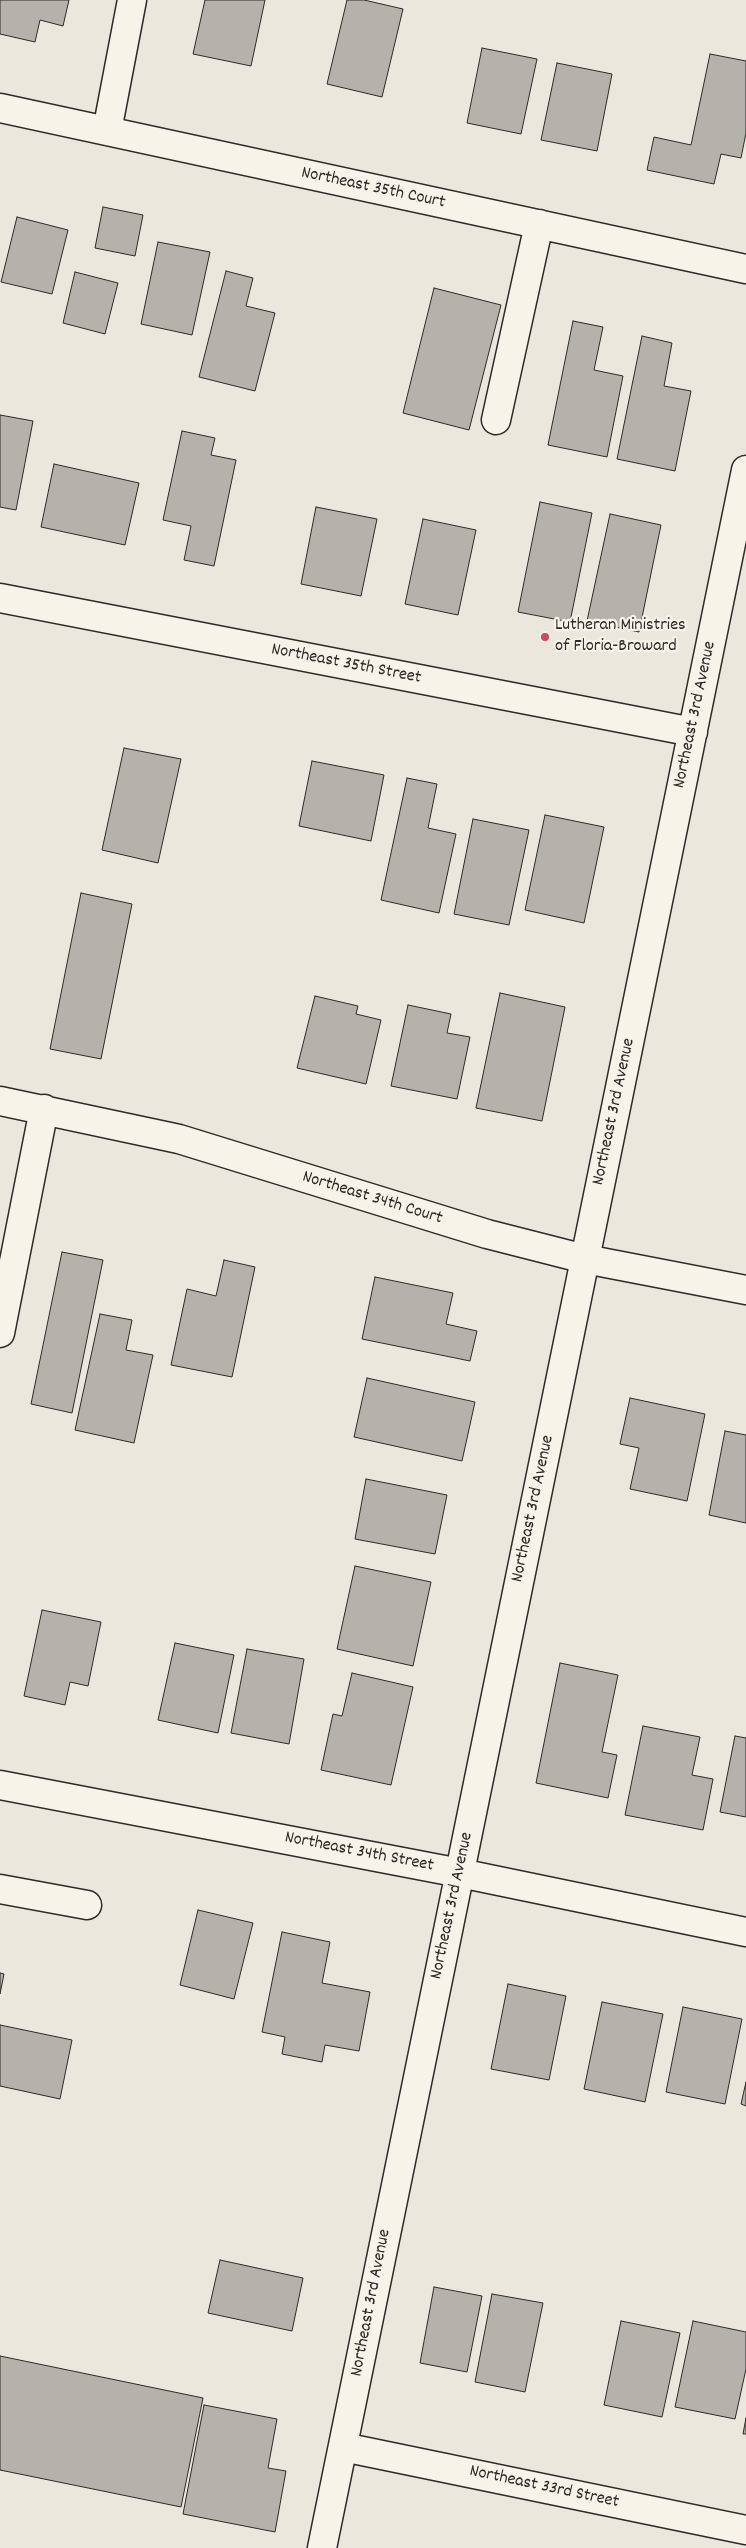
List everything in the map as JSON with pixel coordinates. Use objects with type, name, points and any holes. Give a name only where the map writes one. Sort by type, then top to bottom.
[{"type":"street","points":[[107,131],[132,0]]},
{"type":"street","name":"Northeast 35th Court","points":[[0,108],[746,269]]},
{"type":"street","points":[[496,420],[539,224]]},
{"type":"street","name":"Northeast 3rd Avenue","points":[[322,2548],[746,470]]},
{"type":"street","name":"Northeast 35th Street","points":[[0,598],[693,732]]},
{"type":"street","name":"Northeast 34th Court","points":[[0,1101],[180,1139],[487,1234],[585,1259],[746,1290]]},
{"type":"street","points":[[0,1333],[11,1219],[44,1109]]},
{"type":"street","name":"Northeast 34th Street","points":[[0,1785],[460,1873],[746,1932]]},
{"type":"street","points":[[0,1889],[87,1905]]},
{"type":"street","name":"Northeast 33rd Street","points":[[343,2446],[746,2530]]},
{"type":"building","points":[[0,0],[69,0],[63,26],[40,20],[35,42],[0,34]]},
{"type":"building","points":[[205,0],[265,0],[251,66],[193,54]]},
{"type":"building","points":[[347,0],[364,0],[403,9],[382,97],[327,84]]},
{"type":"building","points":[[482,48],[537,59],[521,134],[467,123]]},
{"type":"building","points":[[710,54],[746,61],[746,133],[741,158],[721,154],[714,184],[647,170],[654,137],[691,145]]},
{"type":"building","points":[[557,63],[612,74],[597,151],[541,140]]},
{"type":"building","points":[[103,207],[143,215],[135,256],[95,248]]},
{"type":"building","points":[[17,217],[68,230],[52,294],[1,282]]},
{"type":"building","points":[[158,242],[210,252],[192,335],[141,324]]},
{"type":"building","points":[[226,271],[253,278],[246,306],[275,313],[255,391],[199,377]]},
{"type":"building","points":[[75,272],[118,283],[105,334],[63,323]]},
{"type":"building","points":[[434,288],[501,305],[469,430],[403,413]]},
{"type":"building","points":[[573,321],[603,327],[594,370],[623,376],[607,457],[548,445]]},
{"type":"building","points":[[642,336],[672,343],[664,386],[691,391],[675,471],[617,459]]},
{"type":"building","points":[[0,415],[33,421],[16,510],[0,507]]},
{"type":"building","points":[[182,431],[215,438],[211,455],[236,460],[214,566],[184,560],[191,526],[163,520]]},
{"type":"building","points":[[54,464],[139,483],[125,545],[41,527]]},
{"type":"building","points":[[540,502],[592,513],[570,622],[518,612]]},
{"type":"building","points":[[316,507],[377,519],[361,596],[301,584]]},
{"type":"building","points":[[610,514],[661,525],[639,632],[587,621]]},
{"type":"building","points":[[423,519],[476,530],[458,615],[405,604]]},
{"type":"building","points":[[124,748],[181,759],[158,863],[102,850]]},
{"type":"building","points":[[312,761],[384,775],[371,841],[299,826]]},
{"type":"building","points":[[407,778],[437,784],[428,828],[456,834],[439,913],[381,900]]},
{"type":"building","points":[[545,815],[604,827],[584,923],[525,910]]},
{"type":"building","points":[[473,819],[529,830],[509,925],[454,914]]},
{"type":"building","points":[[81,893],[132,904],[101,1059],[50,1049]]},
{"type":"building","points":[[500,993],[565,1007],[542,1121],[476,1108]]},
{"type":"building","points":[[315,996],[358,1006],[356,1014],[381,1020],[366,1084],[297,1068]]},
{"type":"building","points":[[408,1005],[451,1014],[447,1033],[470,1037],[457,1099],[391,1086]]},
{"type":"building","points":[[62,1252],[103,1260],[72,1413],[31,1404]]},
{"type":"building","points":[[224,1260],[255,1267],[232,1377],[171,1365],[187,1289],[216,1296]]},
{"type":"building","points":[[375,1277],[453,1293],[446,1324],[477,1331],[470,1361],[362,1339]]},
{"type":"building","points":[[100,1314],[132,1320],[126,1350],[153,1355],[134,1443],[75,1430]]},
{"type":"building","points":[[367,1378],[475,1402],[462,1461],[354,1437]]},
{"type":"building","points":[[630,1398],[705,1414],[687,1501],[630,1489],[639,1448],[620,1444]]},
{"type":"building","points":[[725,1431],[746,1435],[746,1523],[709,1515]]},
{"type":"building","points":[[366,1479],[447,1495],[435,1554],[355,1539]]},
{"type":"building","points":[[355,1566],[431,1582],[413,1666],[337,1649]]},
{"type":"building","points":[[42,1610],[101,1622],[88,1686],[70,1682],[65,1705],[24,1696]]},
{"type":"building","points":[[175,1643],[234,1655],[218,1733],[158,1720]]},
{"type":"building","points":[[247,1649],[304,1659],[289,1744],[231,1733]]},
{"type":"building","points":[[560,1663],[618,1675],[602,1752],[617,1755],[608,1798],[536,1783]]},
{"type":"building","points":[[352,1673],[413,1687],[391,1785],[321,1770],[333,1714],[342,1716]]},
{"type":"building","points":[[643,1726],[700,1737],[692,1775],[713,1779],[703,1830],[625,1815]]},
{"type":"building","points":[[735,1736],[746,1738],[746,1817],[720,1812]]},
{"type":"building","points":[[198,1910],[253,1923],[234,1999],[180,1985]]},
{"type":"building","points":[[282,1932],[330,1942],[322,1983],[370,1992],[359,2051],[325,2045],[322,2062],[282,2054],[285,2037],[262,2032]]},
{"type":"building","points":[[0,1973],[4,1974],[0,1994]]},
{"type":"building","points":[[508,1984],[566,1996],[549,2080],[491,2069]]},
{"type":"building","points":[[602,2002],[663,2014],[645,2102],[584,2089]]},
{"type":"building","points":[[683,2007],[742,2019],[725,2104],[666,2092]]},
{"type":"building","points":[[0,2025],[72,2040],[60,2099],[0,2086]]},
{"type":"building","points":[[746,2082],[746,2106],[741,2104]]},
{"type":"building","points":[[220,2260],[303,2278],[292,2331],[208,2313]]},
{"type":"building","points":[[434,2287],[482,2296],[467,2372],[420,2363]]},
{"type":"building","points":[[492,2294],[543,2303],[525,2392],[475,2382]]},
{"type":"building","points":[[621,2321],[680,2333],[662,2417],[604,2405]]},
{"type":"building","points":[[693,2321],[746,2332],[746,2369],[735,2419],[675,2407]]},
{"type":"building","points":[[0,2356],[203,2398],[181,2507],[0,2470]]},
{"type":"building","points":[[204,2405],[277,2419],[268,2468],[286,2471],[275,2532],[183,2514]]},
{"type":"building","points":[[746,2418],[746,2434],[743,2434]]},
{"type":"place","name":"Lutheran Ministries of Floria-Broward","points":[[545,637]]}]
